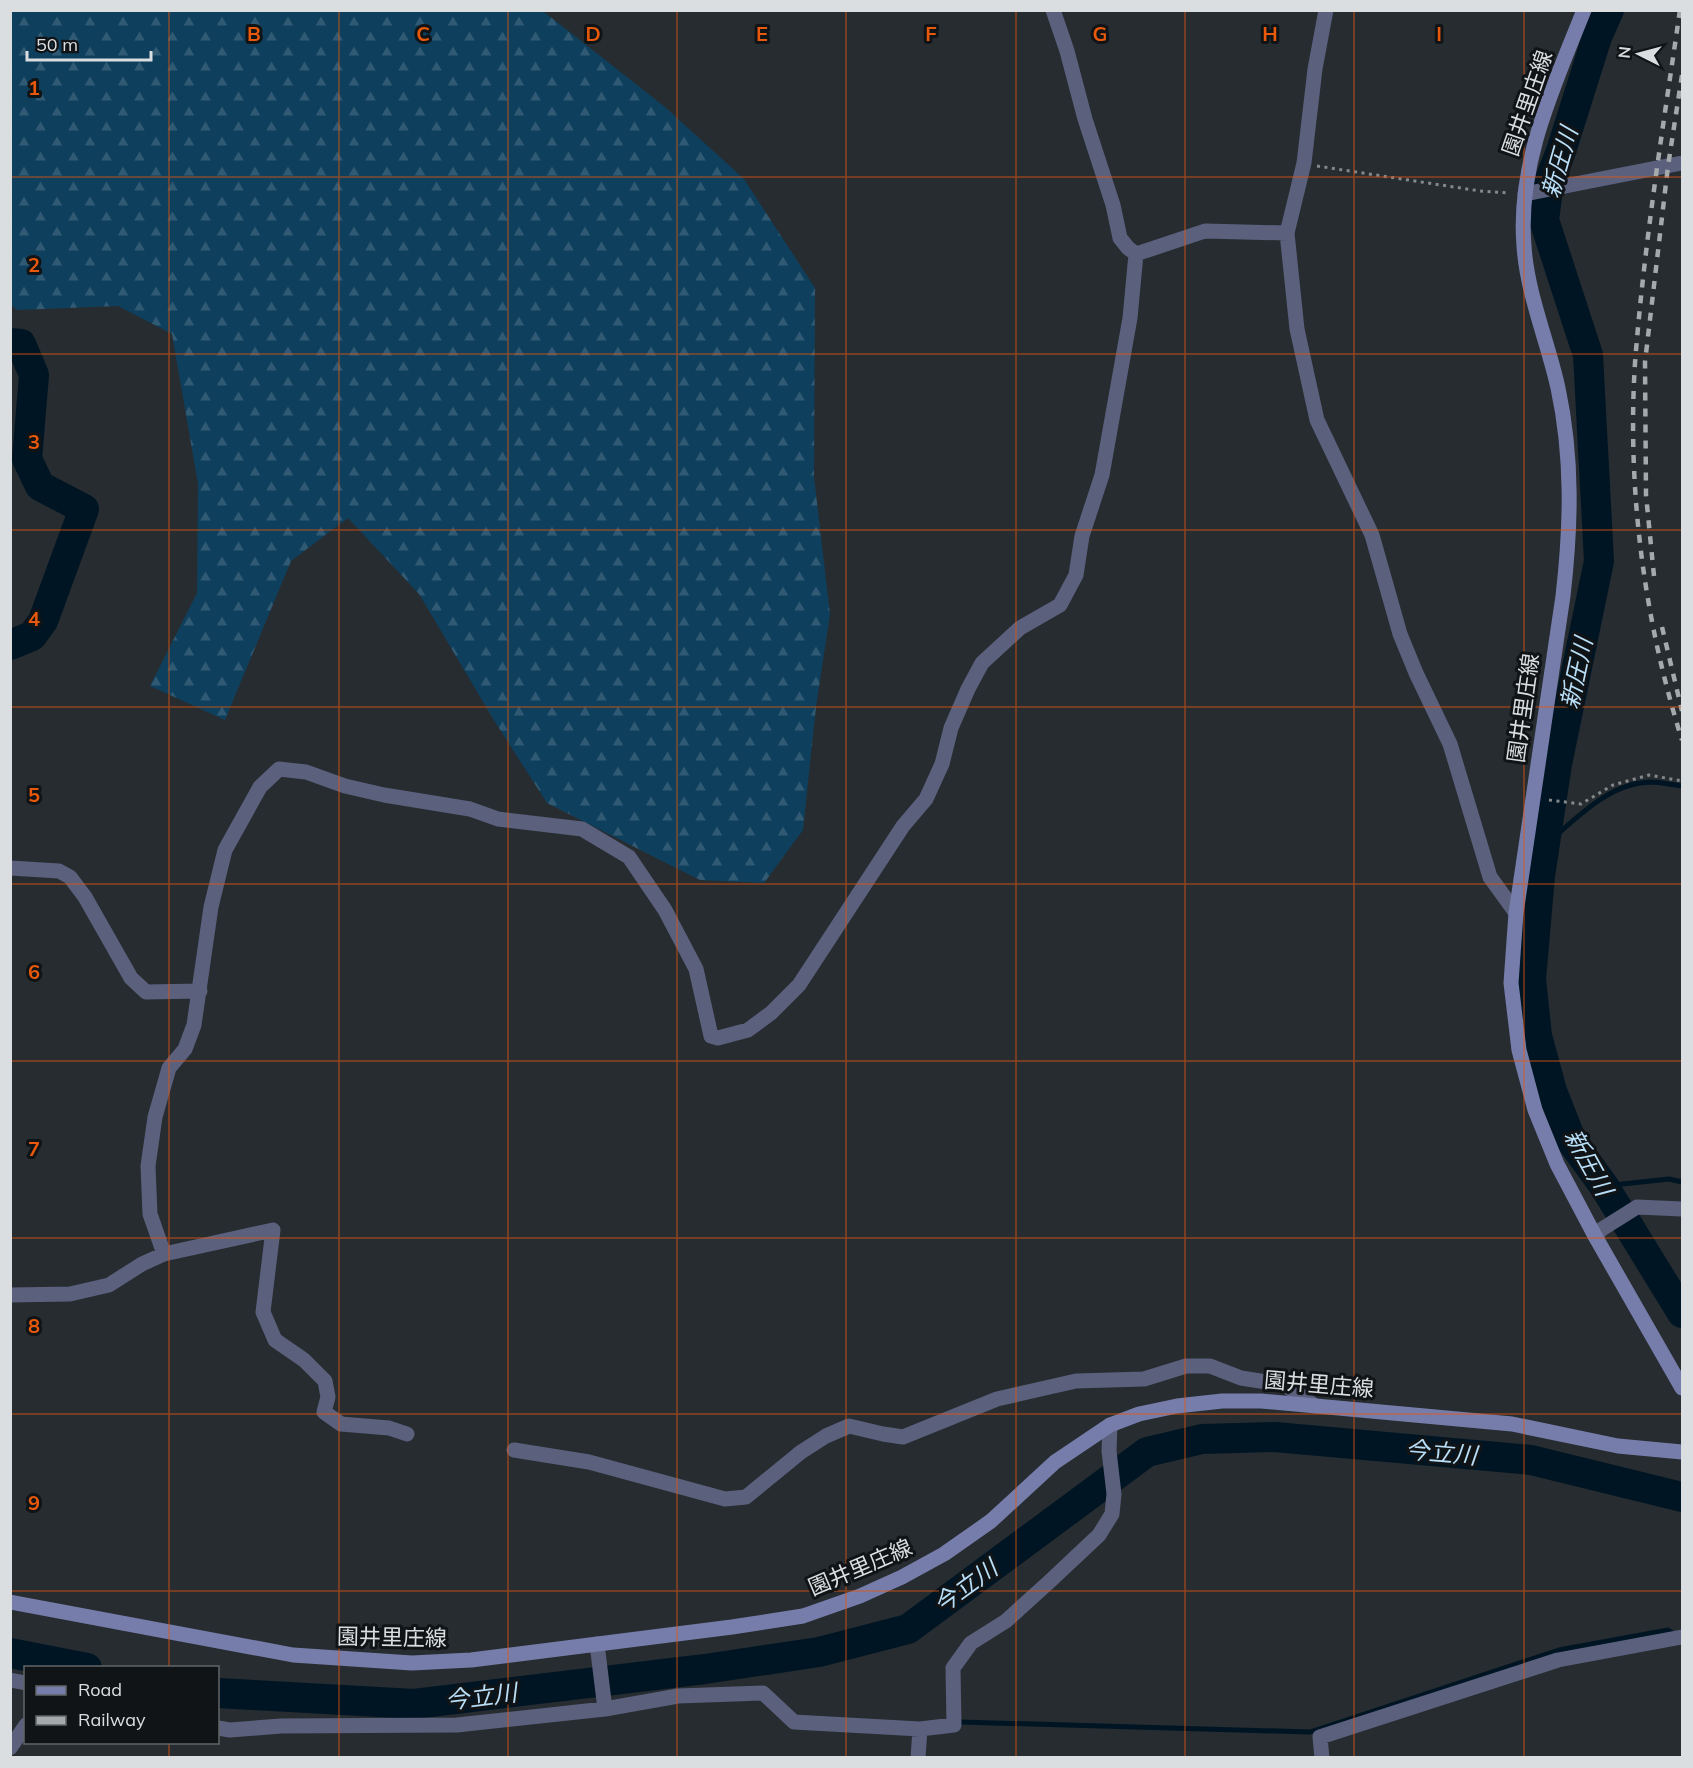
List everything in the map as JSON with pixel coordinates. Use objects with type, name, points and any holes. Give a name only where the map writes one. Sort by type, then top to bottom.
[{"type":"main road","name":"園井里庄線","points":[[1584,10],[1536,137],[1527,171],[1525,194],[1524,247],[1568,442],[1571,502],[1569,548],[1563,596],[1516,912],[1511,983],[1519,1050],[1535,1110],[1557,1164],[1599,1232],[1683,1388]]},
{"type":"main road","name":"園井里庄線","points":[[10,1602],[292,1655],[412,1663],[471,1659],[803,1616],[861,1596],[944,1554],[991,1521],[1055,1462],[1110,1425],[1139,1414],[1177,1406],[1222,1401],[1261,1401],[1512,1424],[1618,1446],[1683,1452]]},
{"type":"street","points":[[1053,10],[1113,205],[1120,238],[1136,254]]},
{"type":"street","points":[[1326,10],[1315,69],[1304,164],[1287,233],[1297,329],[1317,420],[1372,535],[1400,634],[1450,744],[1490,877],[1516,912]]},
{"type":"street","points":[[1525,194],[1683,163]]},
{"type":"street","points":[[1136,254],[1205,231],[1287,233]]},
{"type":"street","points":[[164,1254],[150,1214],[148,1166],[155,1117],[169,1068],[185,1049],[194,1025],[211,907],[225,850],[260,787],[279,769],[306,772],[345,786],[384,795],[470,809],[498,819],[582,829],[629,857],[665,910],[696,969],[711,1036],[718,1038],[747,1030],[771,1013],[799,985],[903,826],[926,799],[942,764],[951,728],[982,663],[1020,628],[1060,605],[1076,575],[1082,536],[1102,475],[1130,318],[1136,254]]},
{"type":"street","points":[[10,868],[59,871],[70,877],[85,897],[131,978],[146,992],[200,991]]},
{"type":"street","points":[[1599,1232],[1637,1207],[1683,1209]]},
{"type":"street","points":[[10,1295],[70,1294],[109,1286],[142,1264],[164,1254],[273,1230],[263,1312],[275,1340],[304,1360],[324,1380],[327,1397],[324,1412],[340,1424],[389,1428],[407,1434]]},
{"type":"street","points":[[514,1450],[589,1462],[725,1499],[746,1497],[801,1452],[849,1426],[903,1437],[997,1399],[1076,1381],[1144,1379],[1186,1366],[1210,1366],[1240,1378],[1285,1385],[1315,1406]]},
{"type":"street","points":[[219,1728],[230,1730],[281,1726],[458,1725],[678,1696],[763,1693],[794,1722],[920,1729],[954,1725],[953,1668],[971,1643],[1006,1620],[1099,1535],[1112,1514],[1114,1494],[1109,1451],[1110,1425]]},
{"type":"street","points":[[1322,1758],[1320,1737],[1558,1660],[1683,1637]]},
{"type":"street","points":[[597,1644],[604,1705]]},
{"type":"street","points":[[11,1747],[24,1728]]},
{"type":"street","points":[[918,1758],[920,1729]]},
{"type":"path","points":[[1304,164],[1480,191],[1525,194]]},
{"type":"path","points":[[1561,801],[1581,804],[1613,785],[1649,775],[1683,782]]},
{"type":"green space","points":[[10,11],[543,11],[665,107],[744,179],[815,288],[814,477],[830,614],[816,707],[803,830],[764,883],[700,880],[547,803],[495,722],[419,594],[348,518],[291,561],[225,720],[150,686],[197,593],[198,484],[172,334],[118,306],[17,310],[11,305]]},
{"type":"waterway","name":"新圧川","points":[[1609,10],[1597,37],[1549,182],[1544,220],[1588,355],[1599,561],[1557,764],[1540,876],[1531,979],[1537,1036],[1552,1091],[1572,1142],[1604,1186],[1682,1313]]},
{"type":"waterway","points":[[10,343],[21,344],[34,375],[27,459],[40,486],[84,509],[43,621],[32,636],[10,645]]},
{"type":"waterway","points":[[1545,845],[1593,804],[1620,789],[1650,782],[1682,786]]},
{"type":"waterway","points":[[1604,1186],[1669,1179],[1682,1182]]},
{"type":"waterway","name":"今立川","points":[[219,1693],[414,1704],[705,1669],[819,1652],[908,1629],[1147,1452],[1202,1439],[1275,1437],[1531,1460],[1682,1497]]},
{"type":"waterway","points":[[960,1722],[1310,1732],[1559,1650],[1668,1630],[1674,1634]]},
{"type":"waterway","name":"今立川","points":[[10,1653],[77,1666]]},
{"type":"railway","points":[[1680,10],[1643,275],[1633,410],[1636,506],[1641,554],[1658,648],[1682,740]]},
{"type":"railway","points":[[1654,576],[1646,495],[1645,362],[1668,166],[1682,75]]},
{"type":"railway","points":[[1662,627],[1682,711]]}]
